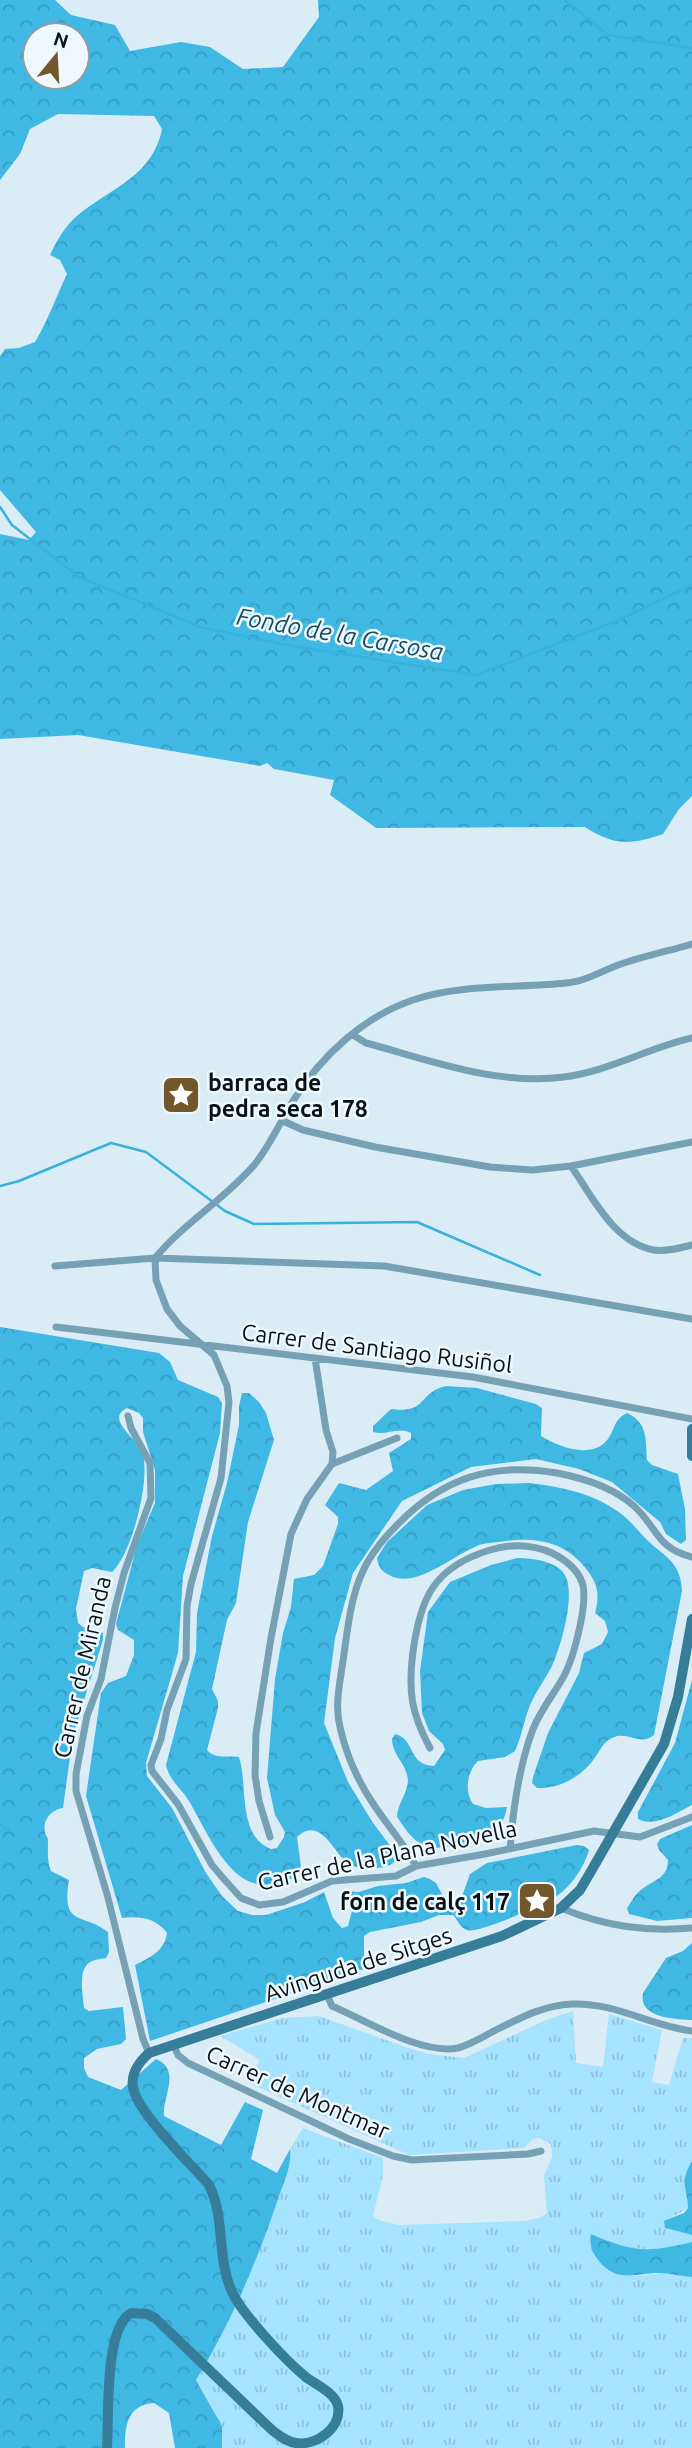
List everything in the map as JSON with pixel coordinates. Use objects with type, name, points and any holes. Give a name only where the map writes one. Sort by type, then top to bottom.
[{"type":"street","points":[[155,1258],[169,1241],[253,1166],[293,1101],[317,1069],[330,1054],[378,1016],[415,999],[528,984],[568,983],[634,960],[692,944]]},
{"type":"street","points":[[353,1035],[366,1043],[468,1071],[533,1079],[565,1077],[608,1067],[667,1044],[692,1038]]},
{"type":"street","points":[[283,1121],[303,1130],[444,1160],[531,1170],[571,1166],[692,1142]]},
{"type":"street","points":[[571,1166],[624,1237],[642,1247],[656,1250],[692,1245]]},
{"type":"street","points":[[55,1266],[155,1258],[384,1266],[692,1320]]},
{"type":"street","name":"Carrer de la Plana Novella","points":[[155,1258],[156,1280],[167,1309],[180,1326],[214,1355],[227,1386],[229,1402],[223,1462],[187,1606],[186,1659],[151,1765],[152,1772],[189,1821],[212,1865],[232,1889],[250,1903],[259,1905],[283,1902],[332,1881],[396,1876],[416,1866],[594,1831],[640,1837],[692,1817]]},
{"type":"street","name":"Carrer de Santiago Rusiñol","points":[[56,1327],[473,1377],[692,1419]]},
{"type":"street","points":[[270,1837],[259,1801],[255,1775],[256,1733],[271,1638],[291,1534],[307,1499],[332,1464],[333,1452],[326,1430],[314,1358]]},
{"type":"street","name":"Carrer de Miranda","points":[[128,1416],[131,1428],[150,1463],[151,1498],[124,1573],[115,1608],[101,1679],[88,1716],[76,1774],[76,1791],[107,1894],[143,2039],[149,2053]]},
{"type":"street","points":[[692,1429],[692,1456]]},
{"type":"street","points":[[332,1464],[397,1438]]},
{"type":"street","points":[[416,1866],[409,1852],[365,1792],[351,1760],[337,1714],[355,1594],[363,1569],[381,1541],[412,1509],[460,1479],[485,1472],[534,1470],[578,1479],[612,1491],[634,1506],[664,1545],[692,1557]]},
{"type":"street","points":[[430,1748],[414,1715],[411,1675],[416,1627],[422,1604],[431,1589],[443,1575],[461,1563],[503,1546],[535,1548],[556,1555],[578,1574],[584,1590],[584,1599],[572,1658],[533,1729],[524,1758],[510,1849]]},
{"type":"street","name":"Avinguda de Sitges","points":[[149,2053],[478,1945],[561,1908],[580,1890],[664,1744],[678,1697],[692,1619]]},
{"type":"street","points":[[561,1908],[610,1925],[663,1930],[692,1928]]},
{"type":"street","points":[[326,1993],[332,2006],[421,2044],[442,2048],[458,2048],[518,2018],[550,2006],[573,2004],[607,2007],[692,2031]]},
{"type":"street","name":"Carrer de Montmar","points":[[173,2044],[178,2055],[188,2063],[349,2139],[393,2156],[412,2160],[541,2151]]},
{"type":"street","points":[[107,2448],[112,2349],[120,2323],[131,2313],[147,2314],[155,2318],[285,2440],[307,2443],[319,2439],[334,2426],[338,2409],[332,2396],[278,2352],[235,2297],[225,2274],[216,2199],[209,2185],[145,2112],[134,2091],[133,2077],[138,2064],[149,2053]]},
{"type":"green space","points":[[0,0],[55,0],[71,15],[115,25],[130,51],[181,42],[210,47],[243,69],[283,67],[319,17],[318,0],[692,0],[692,796],[679,809],[663,834],[623,842],[605,838],[585,827],[376,828],[330,795],[334,780],[274,769],[267,763],[260,766],[78,735],[0,739],[0,534],[29,540],[36,532],[0,490],[0,356],[5,349],[19,348],[35,342],[40,334],[67,274],[60,260],[50,255],[65,229],[78,215],[140,170],[157,145],[162,129],[154,116],[58,114],[30,129],[20,154],[0,180]]},
{"type":"green space","points":[[0,1327],[159,1353],[170,1362],[178,1380],[218,1397],[222,1403],[220,1433],[183,1576],[178,1653],[146,1763],[147,1776],[172,1808],[206,1873],[222,1896],[238,1911],[266,1915],[305,1902],[324,1892],[333,1918],[342,1928],[348,1926],[353,1907],[345,1897],[345,1891],[359,1892],[424,1877],[436,1883],[443,1896],[454,1902],[461,1899],[470,1874],[487,1863],[577,1845],[589,1850],[580,1870],[566,1889],[554,1898],[524,1912],[473,1930],[463,1928],[453,1915],[439,1915],[421,1922],[370,1932],[364,1936],[364,1969],[150,2041],[135,1965],[160,1949],[167,1933],[158,1924],[147,1919],[122,1918],[86,1796],[101,1693],[108,1683],[126,1676],[134,1655],[134,1640],[118,1630],[116,1624],[137,1545],[155,1503],[155,1470],[143,1432],[143,1418],[139,1413],[127,1408],[121,1412],[119,1418],[124,1429],[143,1455],[142,1499],[126,1550],[112,1572],[92,1568],[84,1571],[76,1609],[78,1623],[103,1633],[103,1640],[73,1735],[63,1808],[55,1810],[49,1816],[44,1828],[48,1838],[51,1871],[69,1880],[67,1895],[71,1912],[108,1932],[109,1952],[106,1958],[89,1963],[83,1973],[84,2008],[89,2011],[123,2007],[126,2039],[121,2044],[97,2049],[84,2058],[88,2077],[121,2090],[156,2059],[164,2064],[169,2077],[164,2116],[221,2145],[245,2102],[263,2110],[251,2159],[277,2173],[290,2149],[287,2173],[253,2267],[221,2336],[196,2380],[222,2426],[222,2448],[175,2448],[169,2413],[154,2403],[138,2408],[129,2418],[125,2448],[0,2448]]},
{"type":"green space","points":[[446,1386],[477,1388],[536,1404],[542,1408],[541,1436],[575,1450],[593,1449],[601,1445],[608,1439],[620,1418],[627,1413],[634,1417],[644,1433],[647,1460],[652,1465],[678,1474],[685,1509],[686,1540],[681,1544],[666,1534],[660,1522],[612,1482],[579,1469],[536,1459],[471,1467],[402,1501],[353,1573],[335,1638],[324,1723],[348,1782],[397,1859],[383,1867],[355,1867],[344,1860],[327,1839],[313,1830],[297,1837],[301,1867],[294,1878],[266,1884],[246,1880],[225,1862],[166,1765],[196,1652],[197,1613],[212,1536],[239,1425],[242,1393],[249,1393],[259,1402],[266,1413],[274,1440],[248,1522],[236,1603],[227,1620],[212,1689],[218,1701],[218,1708],[207,1750],[218,1756],[239,1757],[248,1821],[260,1842],[271,1849],[277,1848],[285,1832],[275,1815],[267,1778],[275,1679],[283,1633],[291,1607],[294,1579],[314,1575],[323,1566],[338,1524],[338,1517],[325,1505],[339,1483],[366,1490],[393,1471],[389,1453],[411,1439],[411,1433],[406,1431],[378,1433],[373,1432],[373,1426],[391,1409],[403,1410],[417,1406],[430,1393]]},
{"type":"green space","points":[[529,1483],[588,1496],[620,1513],[671,1561],[679,1573],[682,1591],[654,1735],[644,1739],[623,1736],[612,1738],[576,1776],[545,1788],[537,1788],[532,1783],[548,1733],[579,1673],[584,1653],[602,1644],[608,1632],[605,1621],[595,1613],[597,1592],[587,1570],[564,1549],[532,1540],[479,1545],[433,1570],[410,1578],[399,1578],[386,1573],[380,1568],[377,1558],[387,1542],[427,1505],[463,1490],[496,1484]]},
{"type":"green space","points":[[517,1558],[551,1564],[558,1567],[566,1577],[568,1609],[559,1647],[552,1666],[530,1705],[515,1751],[505,1757],[478,1761],[469,1776],[468,1793],[473,1804],[486,1808],[507,1807],[500,1825],[489,1837],[473,1843],[427,1847],[412,1837],[397,1817],[408,1780],[394,1750],[392,1739],[395,1734],[402,1737],[415,1757],[425,1765],[434,1766],[445,1750],[443,1744],[429,1731],[422,1713],[420,1671],[428,1612],[450,1582],[491,1565]]},
{"type":"green space","points":[[692,1680],[692,1805],[659,1821],[638,1819],[638,1812],[675,1743]]},
{"type":"green space","points":[[692,1825],[692,1918],[657,1921],[629,1914],[627,1908],[637,1893],[666,1871],[668,1860],[659,1850],[657,1844],[660,1839]]},
{"type":"green space","points":[[692,1943],[692,2020],[659,2016],[646,2008],[643,1993],[666,1958],[683,1951]]},
{"type":"green space","points":[[573,2011],[576,2063],[603,2067],[609,2014],[662,2030],[652,2082],[669,2085],[683,2038],[692,2038],[692,2161],[685,2180],[688,2208],[671,2218],[665,2228],[692,2235],[692,2242],[665,2248],[641,2249],[617,2244],[591,2234],[596,2258],[609,2272],[630,2276],[668,2273],[692,2277],[692,2448],[222,2448],[219,2421],[196,2380],[220,2338],[256,2257],[285,2180],[290,2149],[303,2128],[383,2158],[383,2175],[373,2216],[398,2225],[526,2221],[541,2217],[547,2213],[544,2176],[552,2157],[551,2144],[539,2138],[533,2139],[524,2148],[409,2155],[247,2082],[260,2060],[220,2036],[283,2018],[319,2016],[408,2048],[429,2054],[464,2058],[546,2020]]},
{"type":"green space","points":[[692,2161],[692,2235],[665,2228],[664,2221],[684,2213],[688,2208],[685,2180]]},
{"type":"green space","points":[[591,2234],[640,2249],[692,2242],[692,2277],[659,2273],[619,2275],[598,2260],[591,2245]]},
{"type":"waterway","points":[[565,0],[608,35],[692,48]]},
{"type":"waterway","name":"Fondo de la Carsosa","points":[[0,507],[12,525],[79,577],[203,628],[298,647],[476,675],[619,620],[692,585]]},
{"type":"waterway","points":[[0,1186],[19,1181],[111,1143],[146,1152],[225,1211],[254,1224],[417,1222],[540,1275]]},
{"type":"waterway","points":[[0,1824],[8,1830]]},
{"type":"place","name":"barraca de pedra seca 178","points":[[181,1095]]},
{"type":"place","name":"forn de calç 117","points":[[537,1901]]}]
